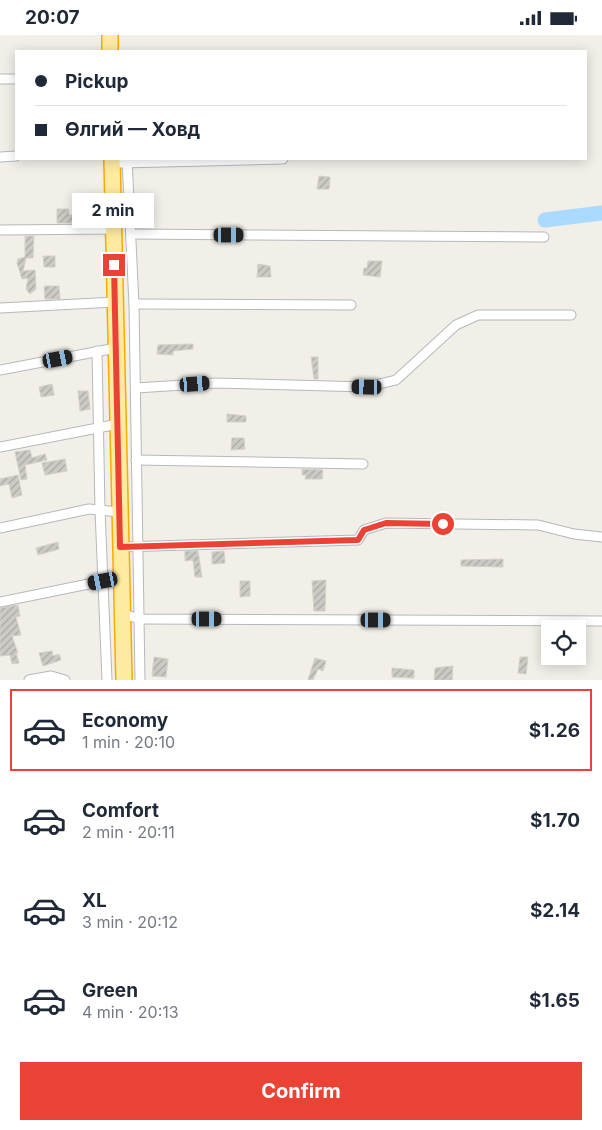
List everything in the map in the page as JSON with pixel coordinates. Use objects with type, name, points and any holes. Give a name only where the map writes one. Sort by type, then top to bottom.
[{"type":"highway","points":[[110,35],[110,50]]},
{"type":"highway","points":[[119,161],[114,229],[124,680]]},
{"type":"street","points":[[0,79],[15,79]]},
{"type":"street","points":[[0,157],[15,156]]},
{"type":"street","points":[[140,680],[134,304],[130,234],[119,161],[201,160]]},
{"type":"street","points":[[0,230],[114,229]]},
{"type":"street","points":[[130,234],[544,237]]},
{"type":"street","points":[[0,307],[115,302]]},
{"type":"street","points":[[134,304],[351,305]]},
{"type":"street","points":[[136,388],[214,383],[367,387],[396,380],[456,325],[478,315],[571,315]]},
{"type":"street","points":[[0,370],[116,348]]},
{"type":"street","points":[[97,351],[100,427],[100,510],[107,680]]},
{"type":"street","points":[[0,447],[118,424]]},
{"type":"street","points":[[136,459],[363,464]]},
{"type":"street","points":[[0,528],[89,509],[119,512]]},
{"type":"street","points":[[120,547],[358,540],[364,530],[386,523],[538,525],[574,534],[602,537]]},
{"type":"street","points":[[0,602],[103,581],[121,580]]},
{"type":"street","points":[[123,613],[140,619],[602,621]]},
{"type":"street","points":[[29,680],[51,676],[65,680]]},
{"type":"building","points":[[319,176],[330,177],[329,189],[317,189]]},
{"type":"building","points":[[57,209],[69,209],[69,215],[80,214],[80,223],[57,223]]},
{"type":"building","points":[[25,236],[34,236],[33,258],[26,258],[23,271],[35,270],[36,289],[30,294],[26,289],[28,278],[22,279],[17,263],[18,259],[25,257]]},
{"type":"building","points":[[43,256],[55,256],[55,267],[44,267]]},
{"type":"building","points":[[368,261],[382,261],[380,277],[363,275]]},
{"type":"building","points":[[258,264],[270,266],[271,277],[257,277]]},
{"type":"building","points":[[44,286],[59,286],[60,299],[45,299]]},
{"type":"building","points":[[193,344],[193,349],[173,351],[173,355],[157,354],[158,345]]},
{"type":"building","points":[[311,357],[318,357],[318,379],[314,379]]},
{"type":"building","points":[[52,384],[54,395],[41,397],[39,387]]},
{"type":"building","points":[[78,391],[88,391],[90,409],[80,411]]},
{"type":"building","points":[[227,414],[246,416],[246,422],[227,422]]},
{"type":"building","points":[[232,438],[244,438],[245,449],[231,450]]},
{"type":"building","points":[[30,450],[32,458],[45,454],[47,460],[25,465],[27,479],[21,480],[15,452]]},
{"type":"building","points":[[65,459],[67,471],[45,475],[42,463]]},
{"type":"building","points":[[302,469],[323,470],[322,479],[305,479],[306,475],[302,475]]},
{"type":"building","points":[[18,475],[22,495],[12,498],[9,484],[0,486],[0,479]]},
{"type":"building","points":[[58,542],[59,549],[38,555],[36,548]]},
{"type":"building","points":[[185,551],[198,551],[202,577],[195,577],[193,560],[185,561]]},
{"type":"building","points":[[224,551],[225,563],[212,564],[212,552]]},
{"type":"building","points":[[503,559],[503,567],[461,566],[461,560]]},
{"type":"building","points":[[326,580],[325,611],[314,611],[312,581]]},
{"type":"building","points":[[240,581],[250,581],[250,596],[240,597]]},
{"type":"building","points":[[18,605],[20,616],[16,617],[21,635],[12,636],[18,653],[16,653],[19,663],[12,664],[10,655],[0,656],[0,608]]},
{"type":"building","points":[[52,651],[53,656],[59,654],[61,660],[43,666],[39,653]]},
{"type":"building","points":[[154,657],[168,659],[166,677],[152,676]]},
{"type":"building","points":[[520,657],[528,657],[526,674],[518,673]]},
{"type":"building","points":[[315,658],[326,661],[323,671],[318,669],[313,680],[308,680]]},
{"type":"building","points":[[453,666],[452,680],[434,680],[435,668]]},
{"type":"building","points":[[392,668],[414,670],[414,678],[392,677]]},
{"type":"waterway","points":[[545,220],[602,213]]},
{"type":"route","points":[[114,265],[120,547],[358,540],[364,530],[386,523],[443,524]]}]
